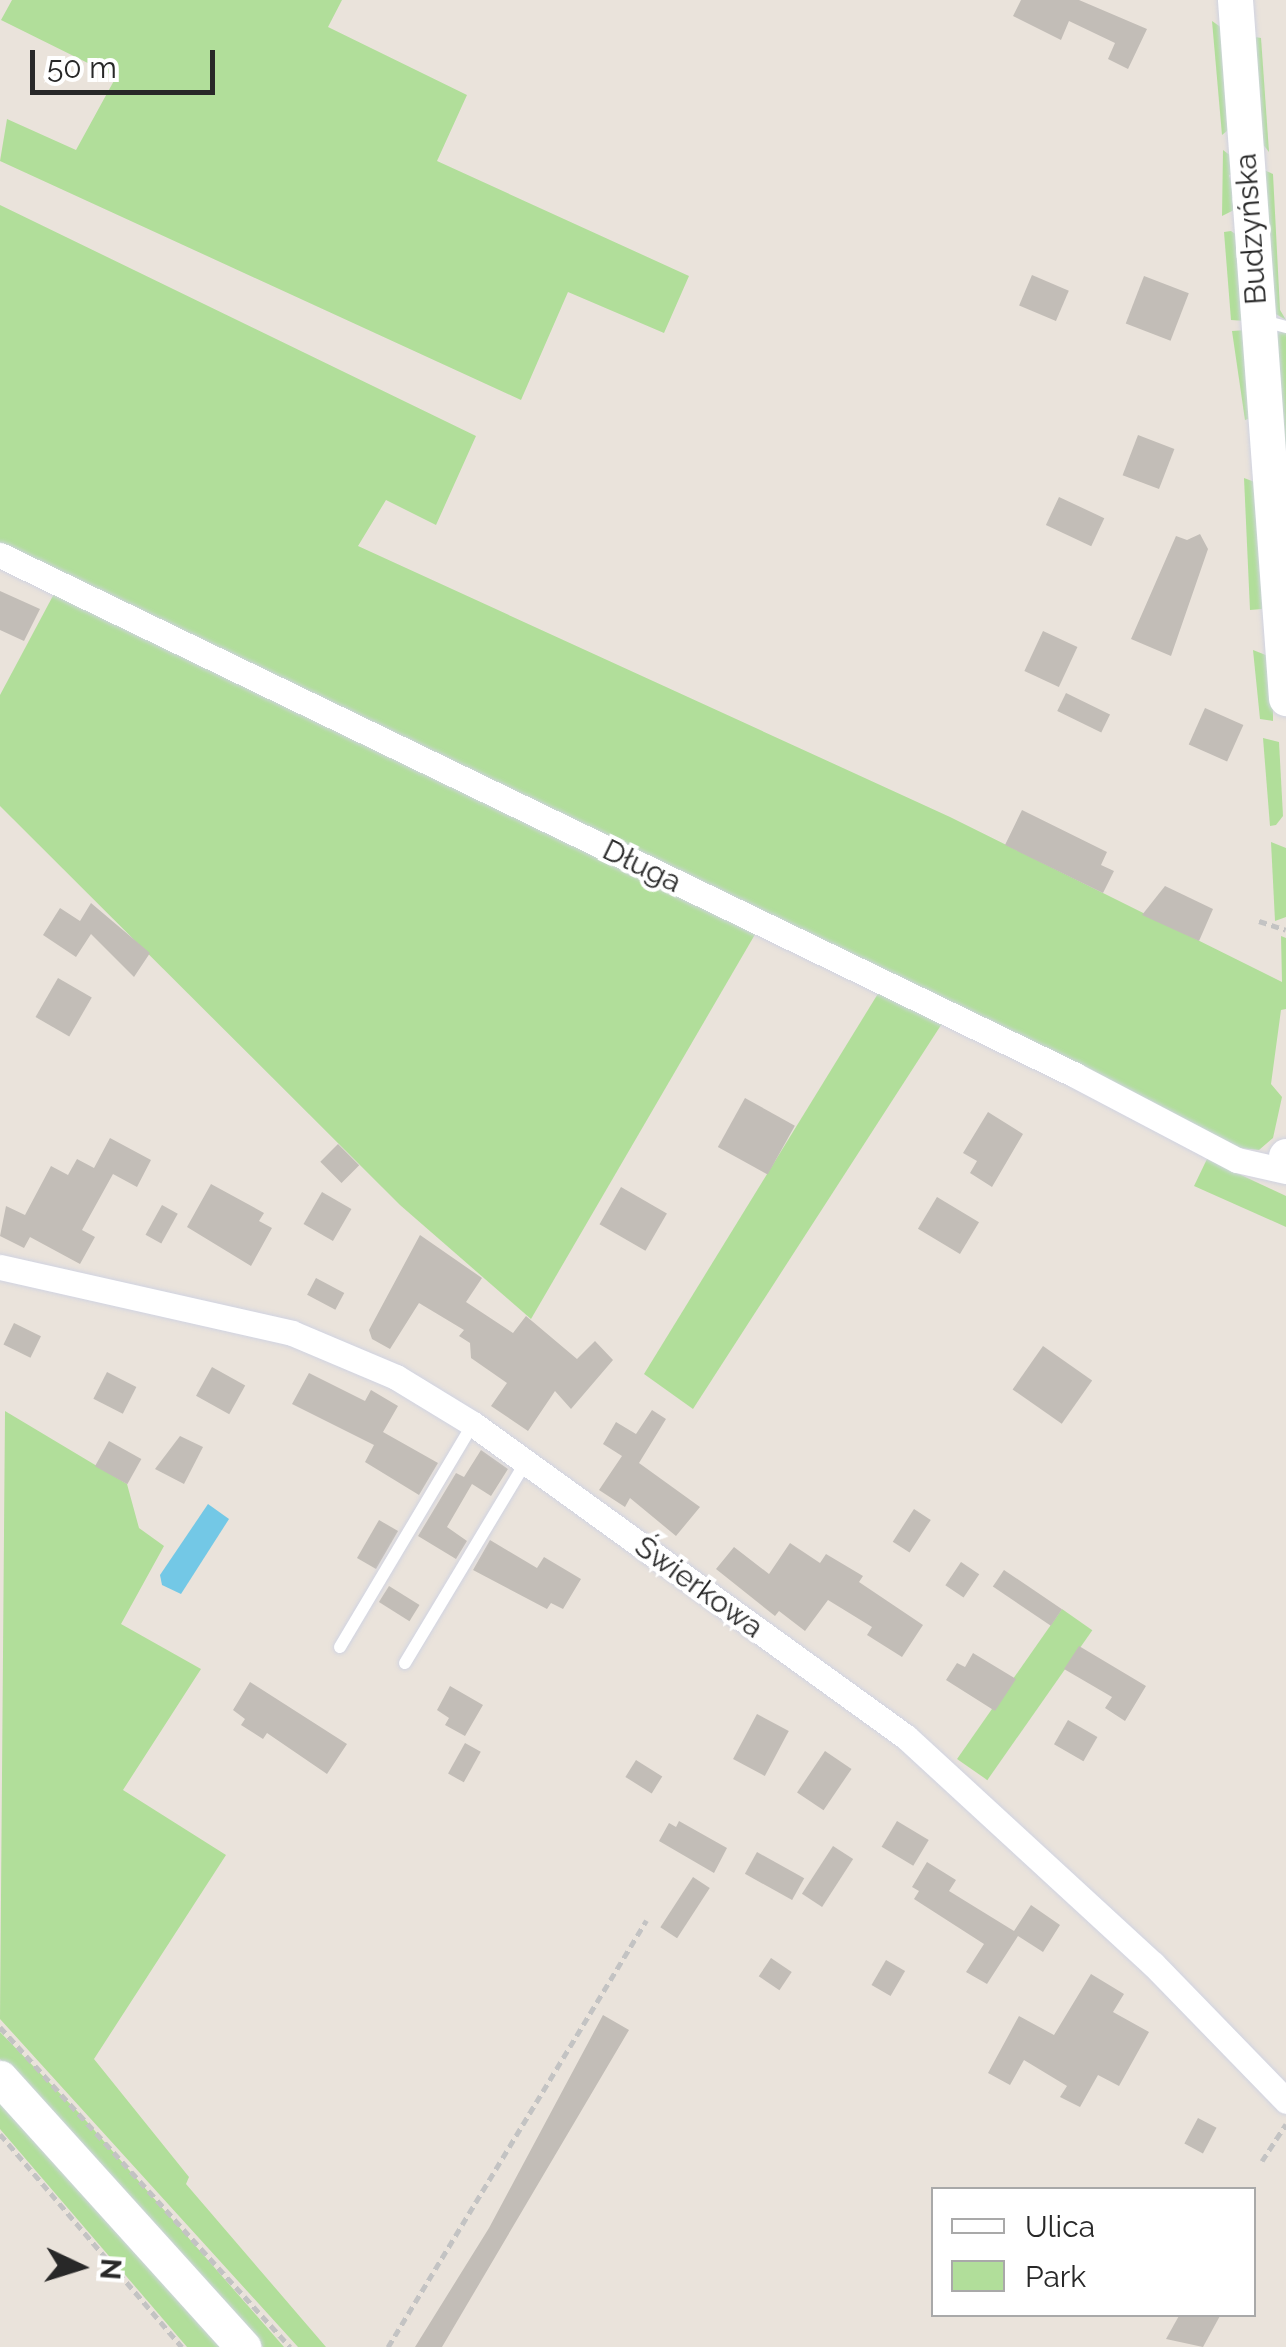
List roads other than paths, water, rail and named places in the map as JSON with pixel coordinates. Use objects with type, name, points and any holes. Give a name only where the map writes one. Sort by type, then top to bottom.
[{"type":"street","name":"Budzyńska","points":[[1234,0],[1272,323],[1286,698]]},
{"type":"street","name":"Długa","points":[[0,555],[1075,1075],[1236,1160],[1286,1170]]},
{"type":"street","name":"Świerkowa","points":[[0,1266],[305,1337],[396,1377],[473,1424],[906,1737],[1153,1964],[1286,2101]]},
{"type":"street","points":[[0,2078],[243,2347]]},
{"type":"lane","points":[[340,1647],[473,1424]]},
{"type":"lane","points":[[405,1664],[526,1462]]},
{"type":"water","points":[[208,1504],[229,1519],[181,1594],[162,1585],[160,1575]]}]
